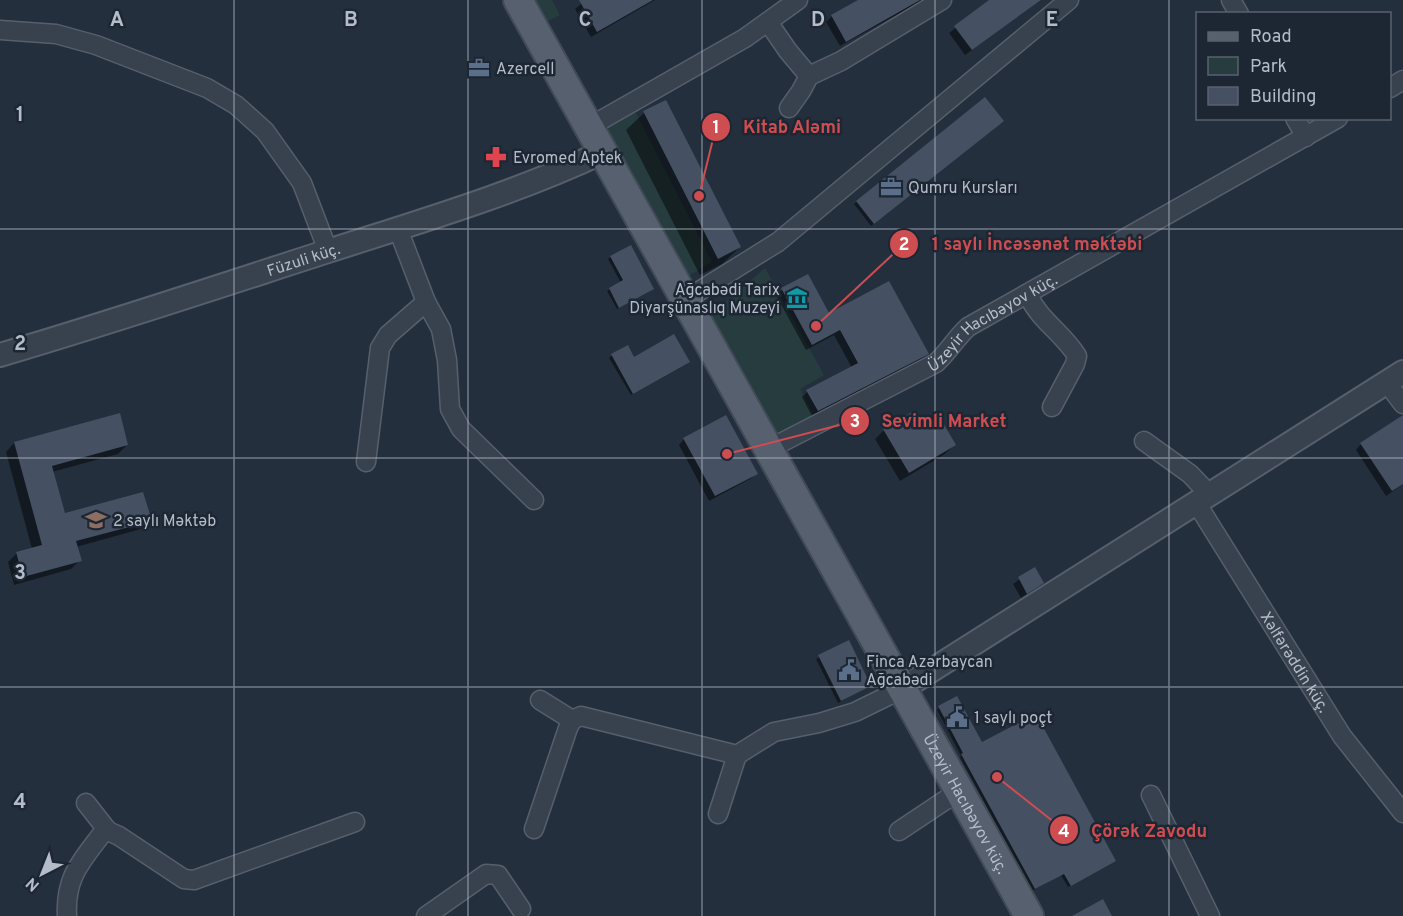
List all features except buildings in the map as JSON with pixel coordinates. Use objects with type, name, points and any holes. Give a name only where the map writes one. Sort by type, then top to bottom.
[{"type":"main road","name":"Üzeyir Hacıbəyov küç.","points":[[518,0],[1029,916]]},
{"type":"street","points":[[589,127],[745,38],[798,0]]},
{"type":"street","points":[[789,108],[809,76],[841,61],[942,0]]},
{"type":"street","points":[[685,300],[778,243],[1069,0]]},
{"type":"street","points":[[768,22],[809,76]]},
{"type":"street","points":[[0,30],[56,34],[96,45],[207,88],[236,105],[265,131],[302,183],[328,251]]},
{"type":"street","points":[[1297,120],[1306,137]]},
{"type":"street","name":"Üzeyir Hacıbəyov küç.","points":[[769,449],[936,363],[958,335],[968,327],[1335,120]]},
{"type":"street","name":"Füzuli küç.","points":[[0,355],[398,229],[559,172],[603,152]]},
{"type":"street","points":[[398,229],[426,302],[441,329],[447,360],[450,409],[461,429],[534,500]]},
{"type":"street","points":[[1028,295],[1034,309],[1077,356],[1052,407]]},
{"type":"street","points":[[366,462],[380,348],[388,335],[426,302]]},
{"type":"street","points":[[718,814],[737,755],[774,732],[819,723],[855,712],[902,689],[1395,377],[1403,404]]},
{"type":"street","name":"Xəlfərəddin küç.","points":[[1144,441],[1190,474],[1342,736],[1403,813]]},
{"type":"street","points":[[540,700],[572,720]]},
{"type":"street","points":[[534,829],[568,728],[572,720],[580,716],[737,755]]},
{"type":"street","points":[[899,831],[959,791]]},
{"type":"street","points":[[1151,795],[1210,916]]},
{"type":"street","points":[[86,803],[108,831],[184,879],[194,880],[355,822]]},
{"type":"street","points":[[67,916],[70,887],[75,870],[101,835],[108,831]]},
{"type":"street","points":[[426,916],[486,874],[498,875],[521,909]]},
{"type":"green space","points":[[528,0],[552,0],[560,15],[542,24]]},
{"type":"green space","points":[[635,111],[712,262],[685,278],[603,129]]},
{"type":"green space","points":[[765,268],[824,375],[800,389],[816,419],[779,438],[708,317]]},
{"type":"place","name":"Azercell","points":[[479,68]]},
{"type":"place","name":"Evromed Aptek","points":[[496,157]]},
{"type":"place","name":"Qumru Kursları","points":[[891,187]]},
{"type":"place","name":"Kitab Aləmi","points":[[699,196]]},
{"type":"place","name":"Ağcabədi Tarix Diyarşünaslıq Muzeyi","points":[[797,298]]},
{"type":"place","name":"1 saylı İncəsənət məktəbi","points":[[816,326]]},
{"type":"place","name":"Sevimli Market","points":[[727,454]]},
{"type":"place","name":"2 saylı Məktəb","points":[[96,520]]},
{"type":"place","name":"Finca Azərbaycan Ağcabədi","points":[[849,670]]},
{"type":"place","name":"1 saylı poçt","points":[[957,717]]},
{"type":"place","name":"Çörək Zavodu","points":[[997,777]]}]
